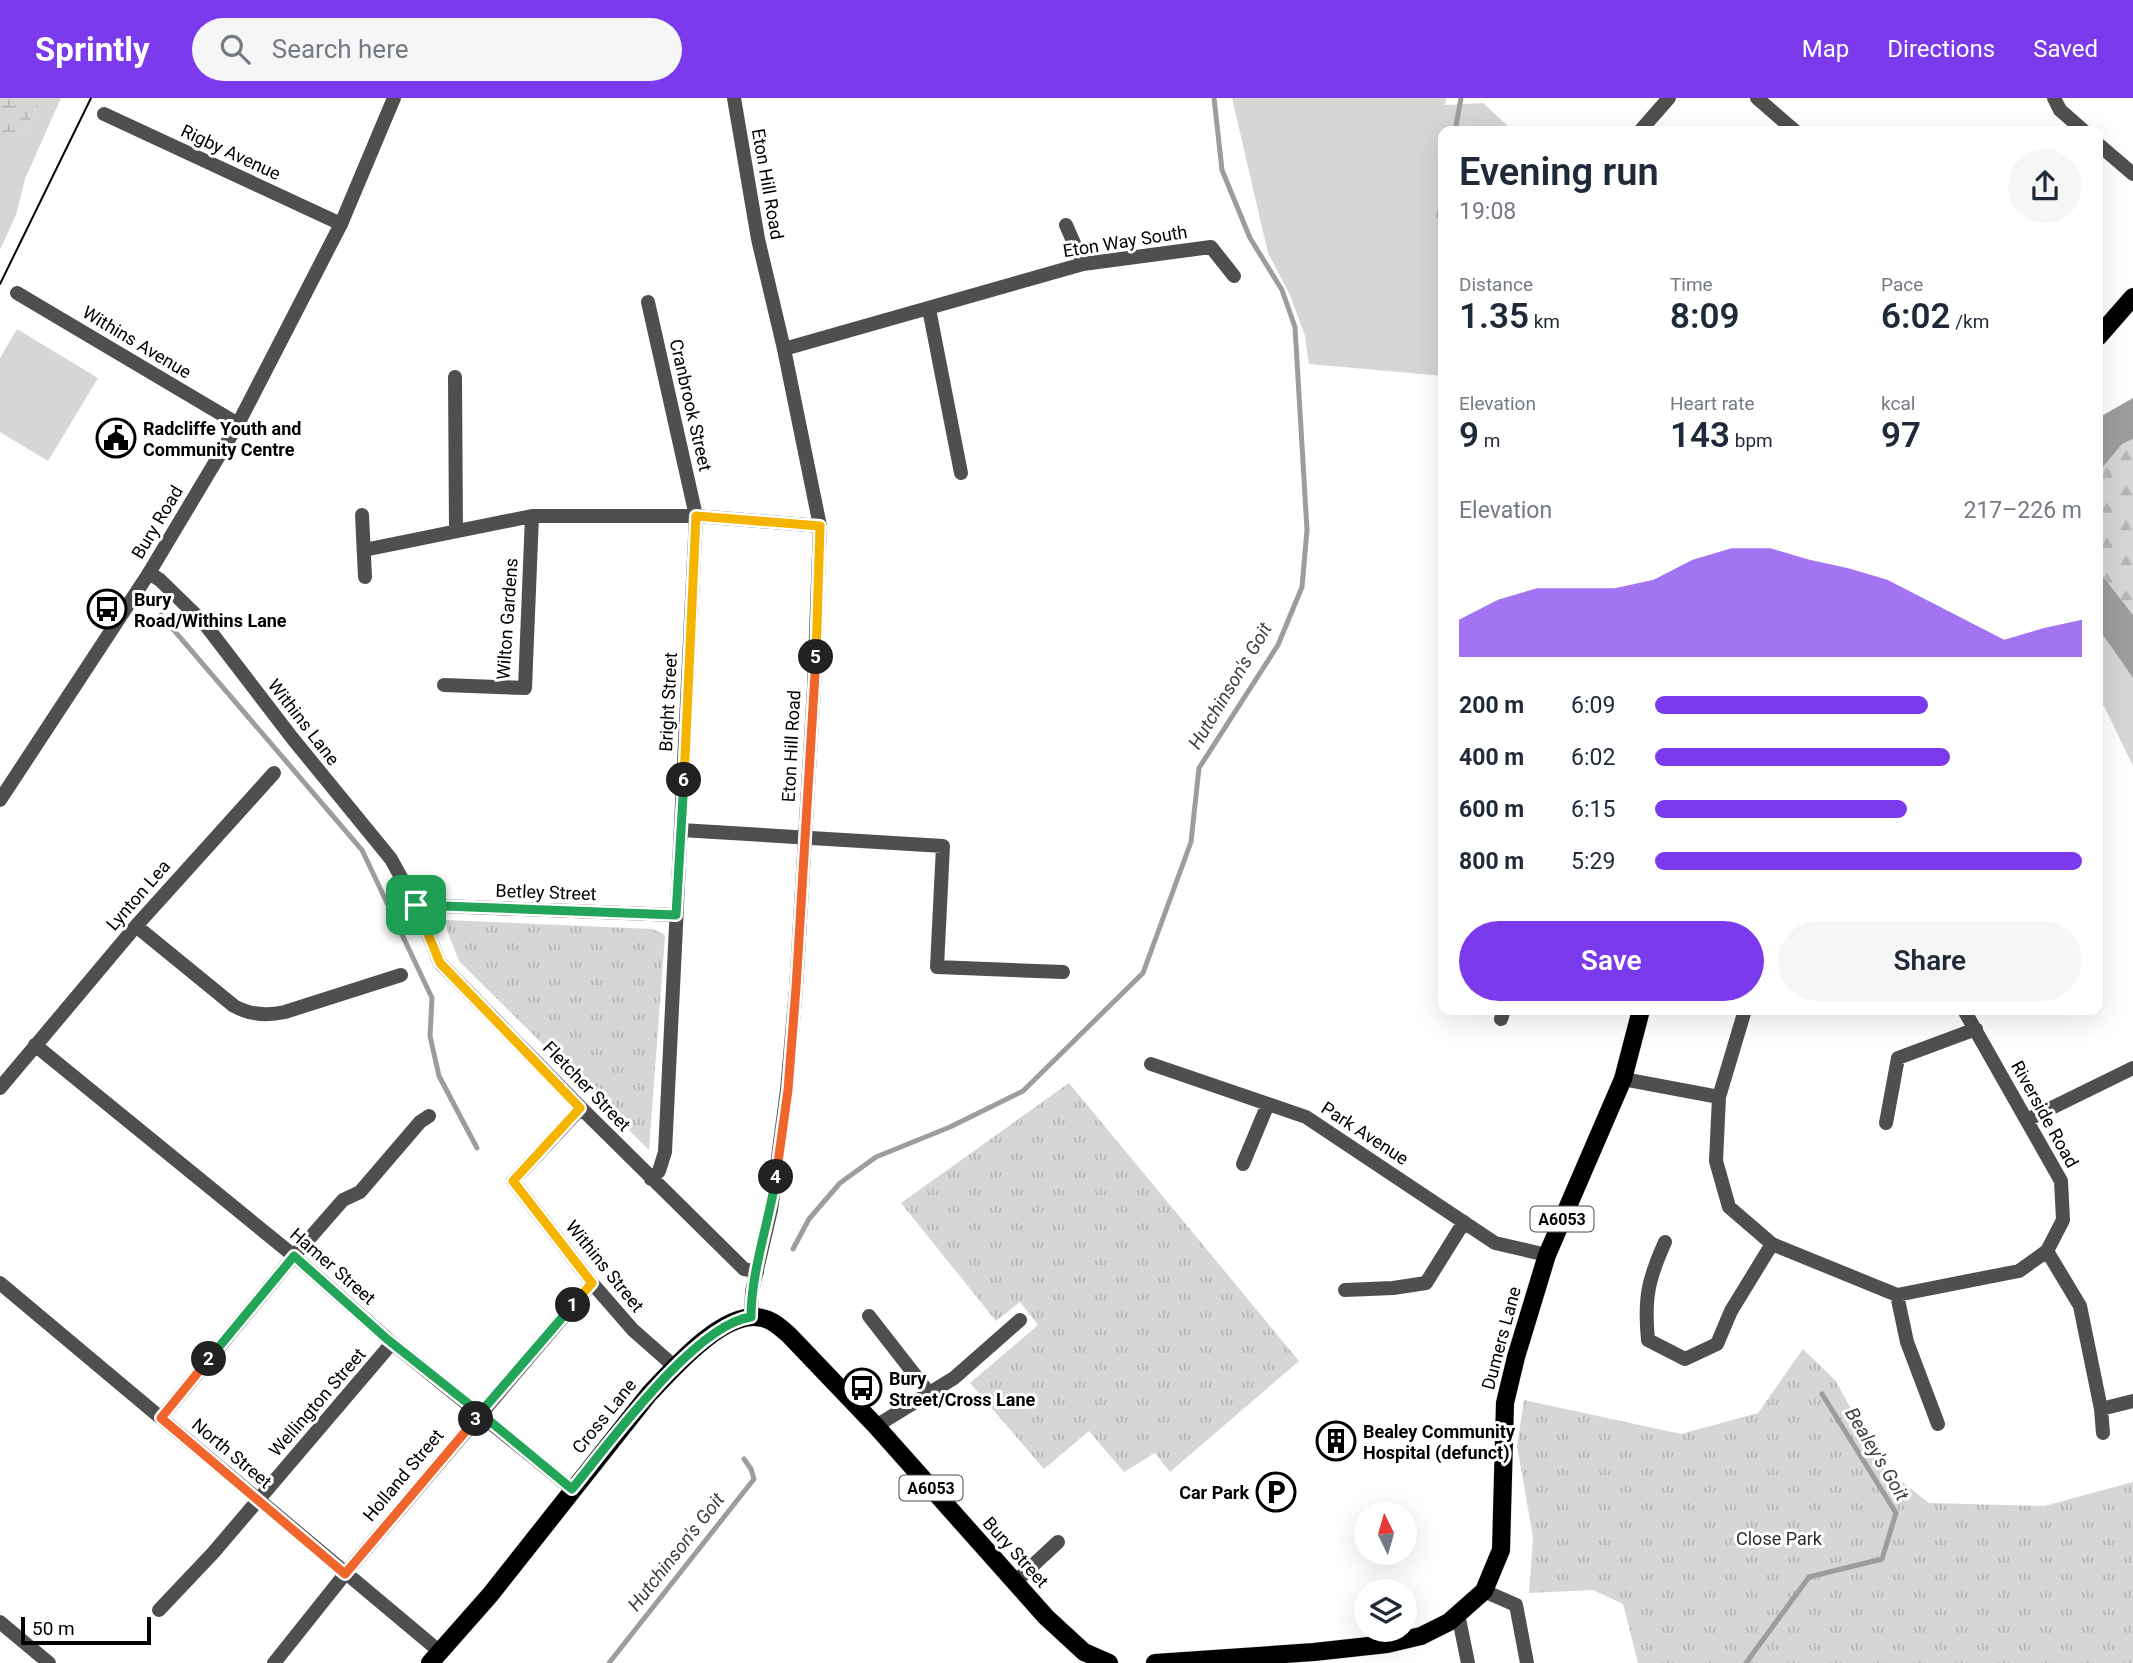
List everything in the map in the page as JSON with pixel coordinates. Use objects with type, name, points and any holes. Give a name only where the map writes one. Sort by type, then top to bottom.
[{"type":"main road","points":[[2103,331],[2133,297]]},
{"type":"main road","name":"Dumers Lane","points":[[1316,1658],[1421,1636],[1449,1622],[1484,1591],[1501,1550],[1505,1403],[1516,1357],[1547,1255],[1623,1079],[1640,1015]]},
{"type":"main road","name":"Cross Lane","points":[[434,1657],[489,1595],[649,1394],[720,1328],[741,1318],[751,1317]]},
{"type":"main road","name":"Bury Street","points":[[751,1317],[764,1318],[782,1329],[876,1426],[1046,1618],[1084,1652],[1108,1663]]},
{"type":"main road","name":"A6053","points":[[1155,1663],[1316,1658]]},
{"type":"street","name":"Bury Road","points":[[0,800],[149,573],[238,424],[341,224],[394,98]]},
{"type":"street","name":"Eton Hill Road","points":[[734,98],[758,239],[784,349],[820,526],[814,687],[788,1090],[771,1210],[752,1292],[751,1317]]},
{"type":"street","points":[[1644,126],[1669,98]]},
{"type":"street","points":[[1757,98],[1790,126]]},
{"type":"street","points":[[2054,98],[2060,110],[2078,126]]},
{"type":"street","name":"Rigby Avenue","points":[[104,114],[341,224]]},
{"type":"street","points":[[2103,148],[2133,174]]},
{"type":"street","points":[[1066,225],[1083,264]]},
{"type":"street","name":"Eton Way South","points":[[784,349],[1083,264],[1211,247],[1234,276]]},
{"type":"street","name":"Withins Avenue","points":[[17,293],[238,424]]},
{"type":"street","name":"Cranbrook Street","points":[[648,302],[696,516]]},
{"type":"street","points":[[929,309],[961,473]]},
{"type":"street","points":[[454,377],[456,531]]},
{"type":"street","points":[[362,515],[365,577]]},
{"type":"street","points":[[364,550],[532,516],[696,516],[820,526]]},
{"type":"street","name":"Wilton Gardens","points":[[443,685],[525,688],[532,516]]},
{"type":"street","name":"Bright Street","points":[[651,1179],[659,1171],[665,1152],[696,516]]},
{"type":"street","name":"Withins Lane","points":[[149,573],[160,580],[204,623],[293,740],[391,859],[416,905]]},
{"type":"street","name":"Lynton Lea","points":[[0,1088],[136,926],[274,773]]},
{"type":"street","points":[[681,830],[943,846],[937,967],[1063,972]]},
{"type":"street","name":"Betley Street","points":[[416,905],[676,915]]},
{"type":"street","name":"Fletcher Street","points":[[416,905],[440,963],[651,1179],[744,1269],[757,1272]]},
{"type":"street","points":[[136,926],[234,1006],[253,1013],[285,1012],[401,975]]},
{"type":"street","points":[[1744,1015],[1719,1097],[1716,1161],[1729,1207],[1772,1244],[1897,1295],[1907,1342],[1938,1424]]},
{"type":"street","name":"Riverside Road","points":[[1897,1295],[2019,1271],[2047,1251],[2063,1220],[2061,1181],[1967,1015]]},
{"type":"street","points":[[1886,1123],[1898,1058],[1976,1029]]},
{"type":"street","name":"Hamer Street","points":[[35,1045],[294,1256],[392,1343],[572,1489]]},
{"type":"street","name":"Park Avenue","points":[[1151,1063],[1306,1117],[1496,1243],[1547,1255]]},
{"type":"street","points":[[2027,1120],[2133,1068]]},
{"type":"street","points":[[1623,1079],[1719,1097]]},
{"type":"street","points":[[1243,1164],[1268,1104]]},
{"type":"street","name":"Withins Street","points":[[580,1108],[513,1181],[592,1283],[633,1330],[675,1367]]},
{"type":"street","points":[[161,1418],[343,1200],[360,1192],[420,1122],[429,1116]]},
{"type":"street","points":[[1345,1290],[1393,1288],[1426,1283],[1464,1222]]},
{"type":"street","points":[[1665,1242],[1651,1273],[1646,1311],[1648,1340],[1685,1359],[1717,1344],[1731,1311],[1772,1244]]},
{"type":"street","points":[[2047,1251],[2080,1306],[2101,1409],[2103,1433]]},
{"type":"street","name":"North Street","points":[[0,1283],[345,1574],[434,1657]]},
{"type":"street","name":"Holland Street","points":[[274,1663],[345,1574],[592,1283]]},
{"type":"street","points":[[869,1316],[929,1393]]},
{"type":"street","points":[[876,1426],[954,1378],[1020,1320]]},
{"type":"street","name":"Wellington Street","points":[[159,1610],[212,1553],[392,1343]]},
{"type":"street","points":[[2101,1409],[2133,1401]]},
{"type":"street","points":[[1015,1582],[1058,1542]]},
{"type":"street","points":[[1484,1591],[1516,1605],[1527,1663]]},
{"type":"street","points":[[1458,1614],[1468,1663]]},
{"type":"street","points":[[0,1622],[44,1662]]},
{"type":"green space","points":[[0,98],[44,98],[20,136],[0,136]]},
{"type":"green space","points":[[44,98],[61,98],[25,179],[16,215],[0,250],[0,136],[20,136]]},
{"type":"green space","points":[[1232,98],[1446,98],[1445,105],[1483,103],[1508,126],[1438,126],[1438,375],[1309,364],[1305,336],[1290,295],[1268,253]]},
{"type":"green space","points":[[17,329],[98,378],[48,461],[0,432],[0,358]]},
{"type":"green space","points":[[2133,439],[2133,615],[2103,576],[2103,467],[2122,444]]},
{"type":"green space","points":[[2103,635],[2133,678],[2133,766],[2104,706]]},
{"type":"green space","points":[[446,920],[653,929],[665,935],[649,1150],[459,961]]},
{"type":"green space","points":[[1069,1083],[1299,1361],[1170,1472],[1155,1453],[1124,1472],[1089,1431],[1044,1469],[970,1383],[1038,1325],[1020,1302],[996,1321],[901,1203]]},
{"type":"green space","name":"Close Park","points":[[1803,1349],[1835,1380],[1884,1468],[1929,1503],[2044,1506],[2133,1482],[2133,1663],[1638,1663],[1623,1604],[1593,1590],[1529,1593],[1533,1537],[1517,1446],[1524,1400],[1681,1434],[1758,1413]]},
{"type":"shaded area","points":[[2133,398],[2133,439],[2122,444],[2103,467],[2103,415]]},
{"type":"shaded area","points":[[2103,576],[2133,615],[2133,678],[2103,635]]},
{"type":"waterway","name":"Hutchinson's Goit","points":[[793,1249],[809,1219],[840,1183],[876,1157],[950,1127],[1023,1091],[1143,973],[1191,842],[1199,768],[1278,645],[1302,587],[1307,530],[1295,327],[1282,290],[1250,238],[1222,170],[1214,98]]},
{"type":"waterway","name":"Bealey's Goit","points":[[1456,126],[1461,98]]},
{"type":"waterway","points":[[161,615],[362,850],[432,998],[430,1036],[439,1076],[477,1148]]},
{"type":"waterway","name":"Bealey's Goit","points":[[1746,1663],[1809,1577],[1882,1559],[1896,1513],[1822,1394]]},
{"type":"waterway","name":"Hutchinson's Goit","points":[[609,1663],[754,1479],[744,1459]]},
{"type":"tram line","points":[[0,284],[91,98]]},
{"type":"place","name":"Radcliffe Youth and Community Centre","points":[[116,438]]},
{"type":"place","name":"Bury Road/Withins Lane","points":[[107,609]]},
{"type":"place","name":"Bury Street/Cross Lane","points":[[862,1388]]},
{"type":"place","name":"Bealey Community Hospital (defunct)","points":[[1336,1441]]},
{"type":"place","name":"Car Park","points":[[1276,1492]]},
{"type":"route","points":[[416,905],[440,963],[580,1108],[513,1181],[592,1283],[480,1413],[387,1339],[294,1256],[161,1418],[345,1574],[480,1413],[572,1489],[649,1394],[675,1367],[720,1328],[732,1321],[751,1317],[752,1292],[771,1210],[788,1090],[814,687],[820,526],[696,516],[676,915],[416,905]]}]
